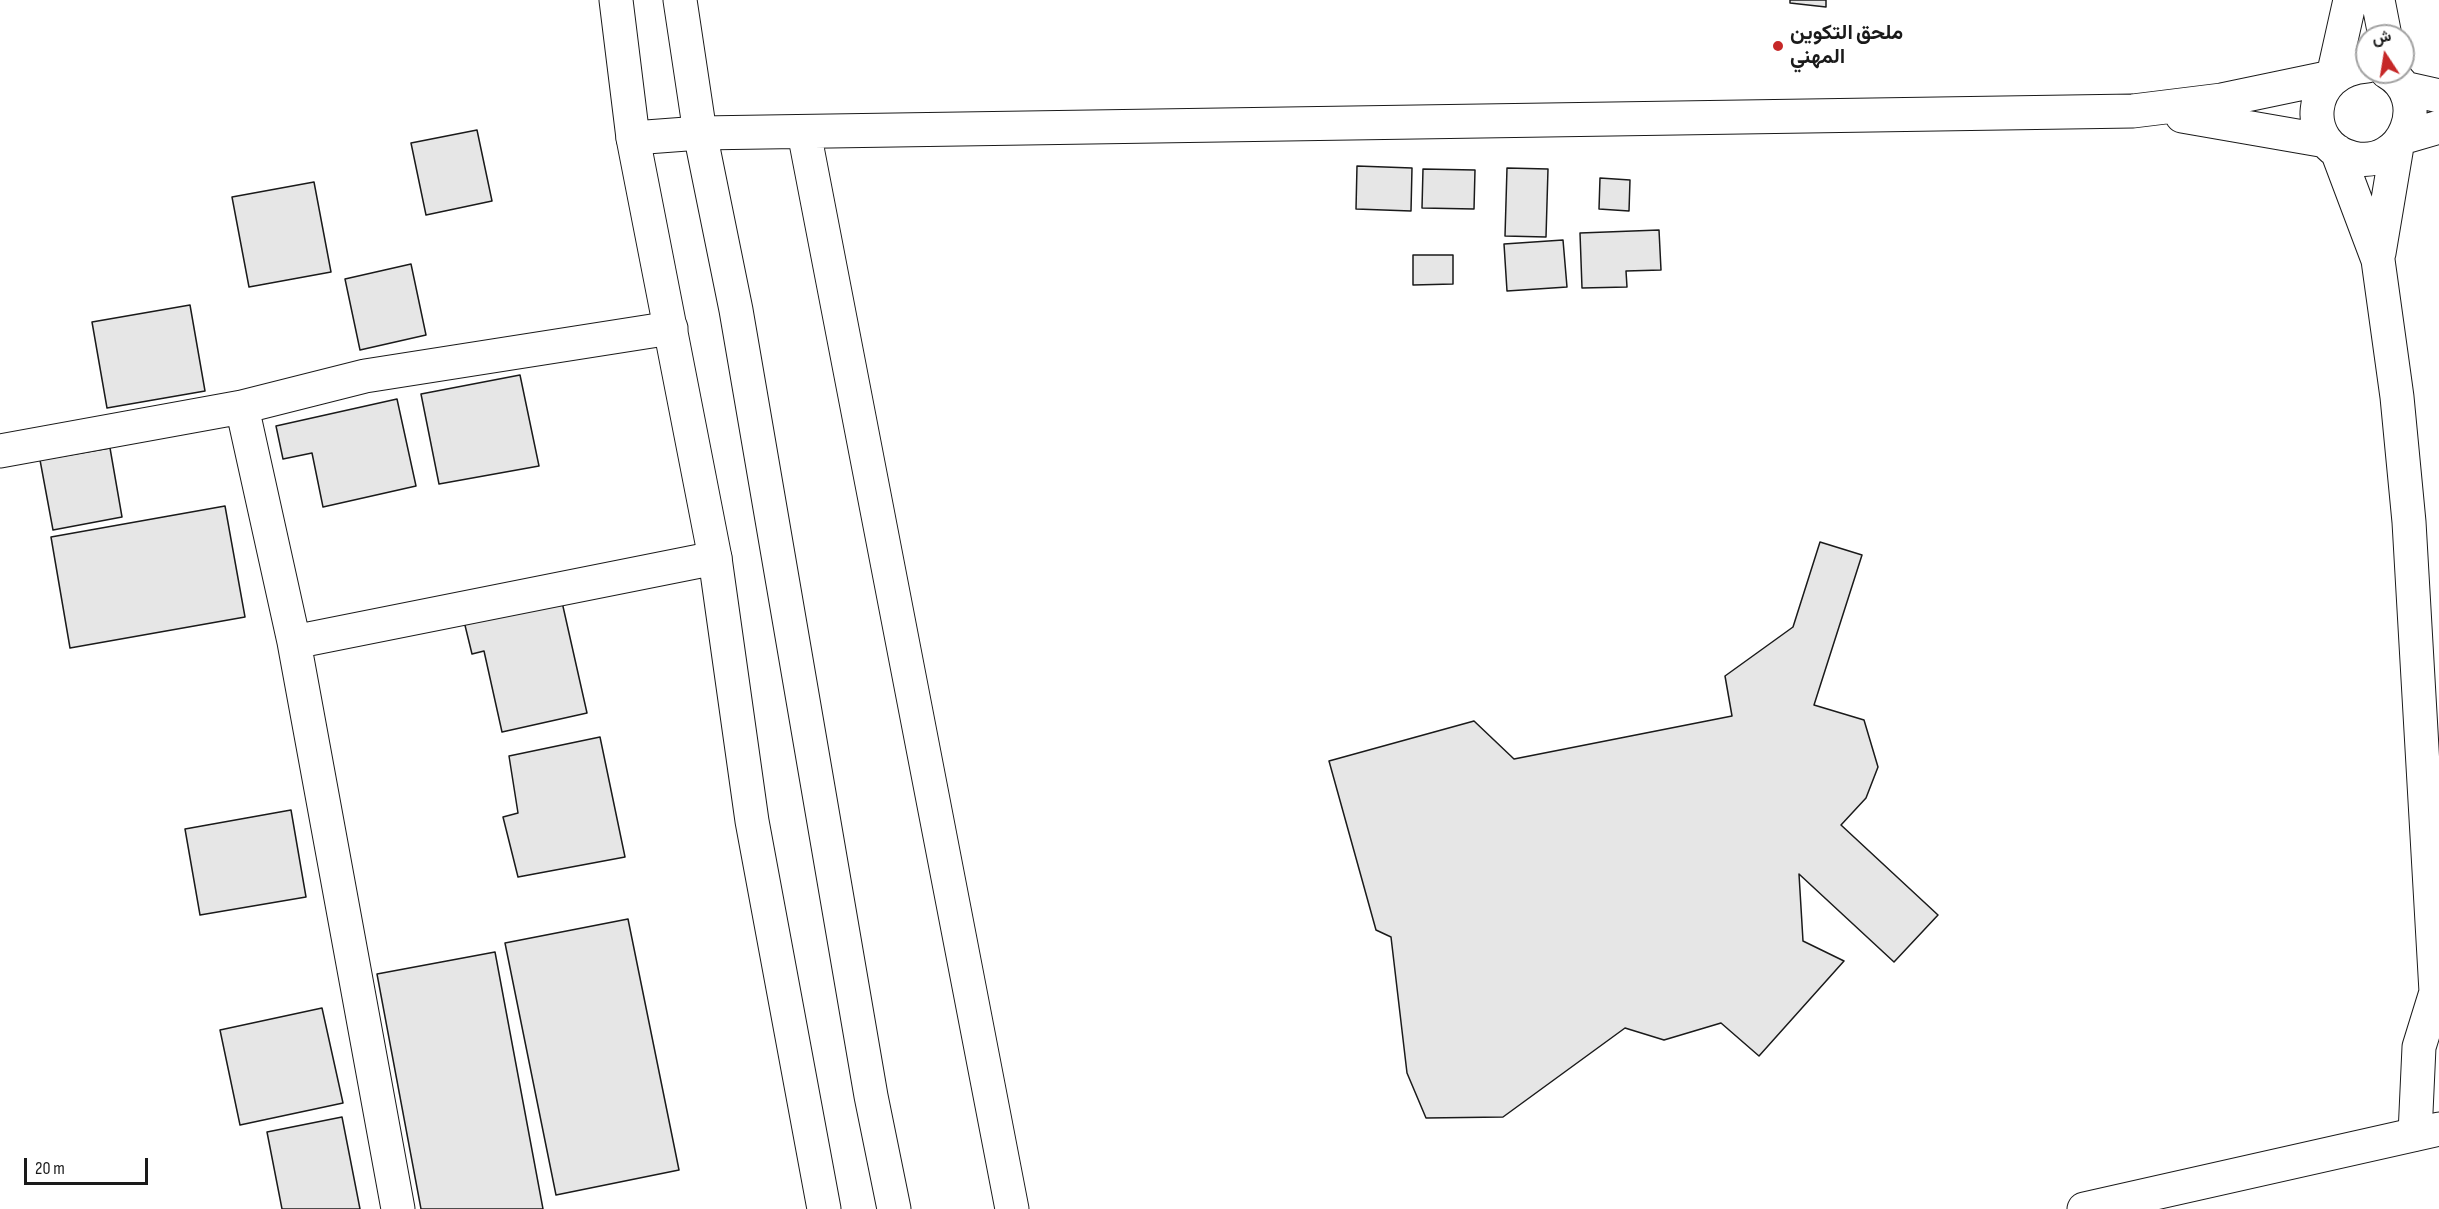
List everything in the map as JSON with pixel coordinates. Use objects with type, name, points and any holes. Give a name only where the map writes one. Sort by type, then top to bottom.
[{"type":"street","points":[[616,0],[633,138],[715,558],[752,821],[824,1209]]},
{"type":"street","points":[[680,0],[700,133],[736,310],[859,1027],[894,1209]]},
{"type":"street","points":[[2084,1209],[2427,1131],[2420,1047],[2438,994],[2409,522],[2397,397],[2378,261],[2332,146],[2319,128],[2317,113],[2319,97],[2333,76],[2350,0]]},
{"type":"street","points":[[2378,0],[2383,24]]},
{"type":"street","points":[[633,138],[700,133],[2133,111],[2222,100],[2333,76],[2351,67],[2355,68]]},
{"type":"street","points":[[2378,261],[2401,142],[2411,112],[2394,84]]},
{"type":"street","points":[[2410,84],[2439,96]]},
{"type":"street","points":[[2133,111],[2220,121],[2332,146],[2351,158],[2366,160],[2381,156],[2401,142],[2439,127]]},
{"type":"street","points":[[804,132],[1012,1209]]},
{"type":"street","points":[[0,452],[242,407],[365,376],[671,328]]},
{"type":"street","points":[[242,407],[294,642],[398,1209]]},
{"type":"street","points":[[294,642],[715,558]]},
{"type":"building","points":[[1790,0],[1826,0],[1826,7],[1790,3]]},
{"type":"building","points":[[477,130],[492,201],[426,215],[411,143]]},
{"type":"building","points":[[1357,166],[1412,168],[1411,211],[1356,209]]},
{"type":"building","points":[[1507,168],[1548,169],[1546,237],[1505,236]]},
{"type":"building","points":[[1423,169],[1475,170],[1474,209],[1422,208]]},
{"type":"building","points":[[1600,178],[1630,180],[1629,211],[1599,209]]},
{"type":"building","points":[[314,182],[331,272],[249,287],[232,197]]},
{"type":"building","points":[[1659,230],[1661,270],[1626,271],[1627,287],[1582,288],[1580,233]]},
{"type":"building","points":[[1563,240],[1567,287],[1507,291],[1504,244]]},
{"type":"building","points":[[1413,255],[1453,255],[1453,284],[1413,285]]},
{"type":"building","points":[[411,264],[426,335],[360,350],[345,279]]},
{"type":"building","points":[[190,305],[205,391],[107,408],[92,322]]},
{"type":"building","points":[[520,375],[539,466],[439,484],[421,394]]},
{"type":"building","points":[[397,399],[416,486],[323,507],[312,453],[283,459],[276,426]]},
{"type":"building","points":[[110,448],[122,517],[53,530],[40,460]]},
{"type":"building","points":[[225,506],[245,617],[70,648],[51,537]]},
{"type":"building","points":[[1820,542],[1862,555],[1814,705],[1864,720],[1878,767],[1866,798],[1841,825],[1938,915],[1894,962],[1799,874],[1803,941],[1844,961],[1759,1056],[1721,1023],[1664,1040],[1625,1028],[1503,1117],[1426,1118],[1407,1073],[1391,937],[1376,930],[1329,761],[1474,721],[1514,759],[1732,716],[1725,676],[1793,627]]},
{"type":"building","points":[[562,602],[587,713],[502,732],[484,651],[472,654],[461,609]]},
{"type":"building","points":[[600,737],[625,857],[518,877],[503,817],[518,813],[509,756]]},
{"type":"building","points":[[291,810],[306,897],[200,915],[185,829]]},
{"type":"building","points":[[628,919],[679,1170],[556,1195],[505,943]]},
{"type":"building","points":[[495,952],[543,1209],[421,1209],[377,974]]},
{"type":"building","points":[[322,1008],[343,1103],[240,1125],[220,1030]]},
{"type":"building","points":[[342,1117],[360,1209],[282,1209],[267,1132]]},
{"type":"place","name":"ملحق التكوين المهني","points":[[1778,46]]}]
